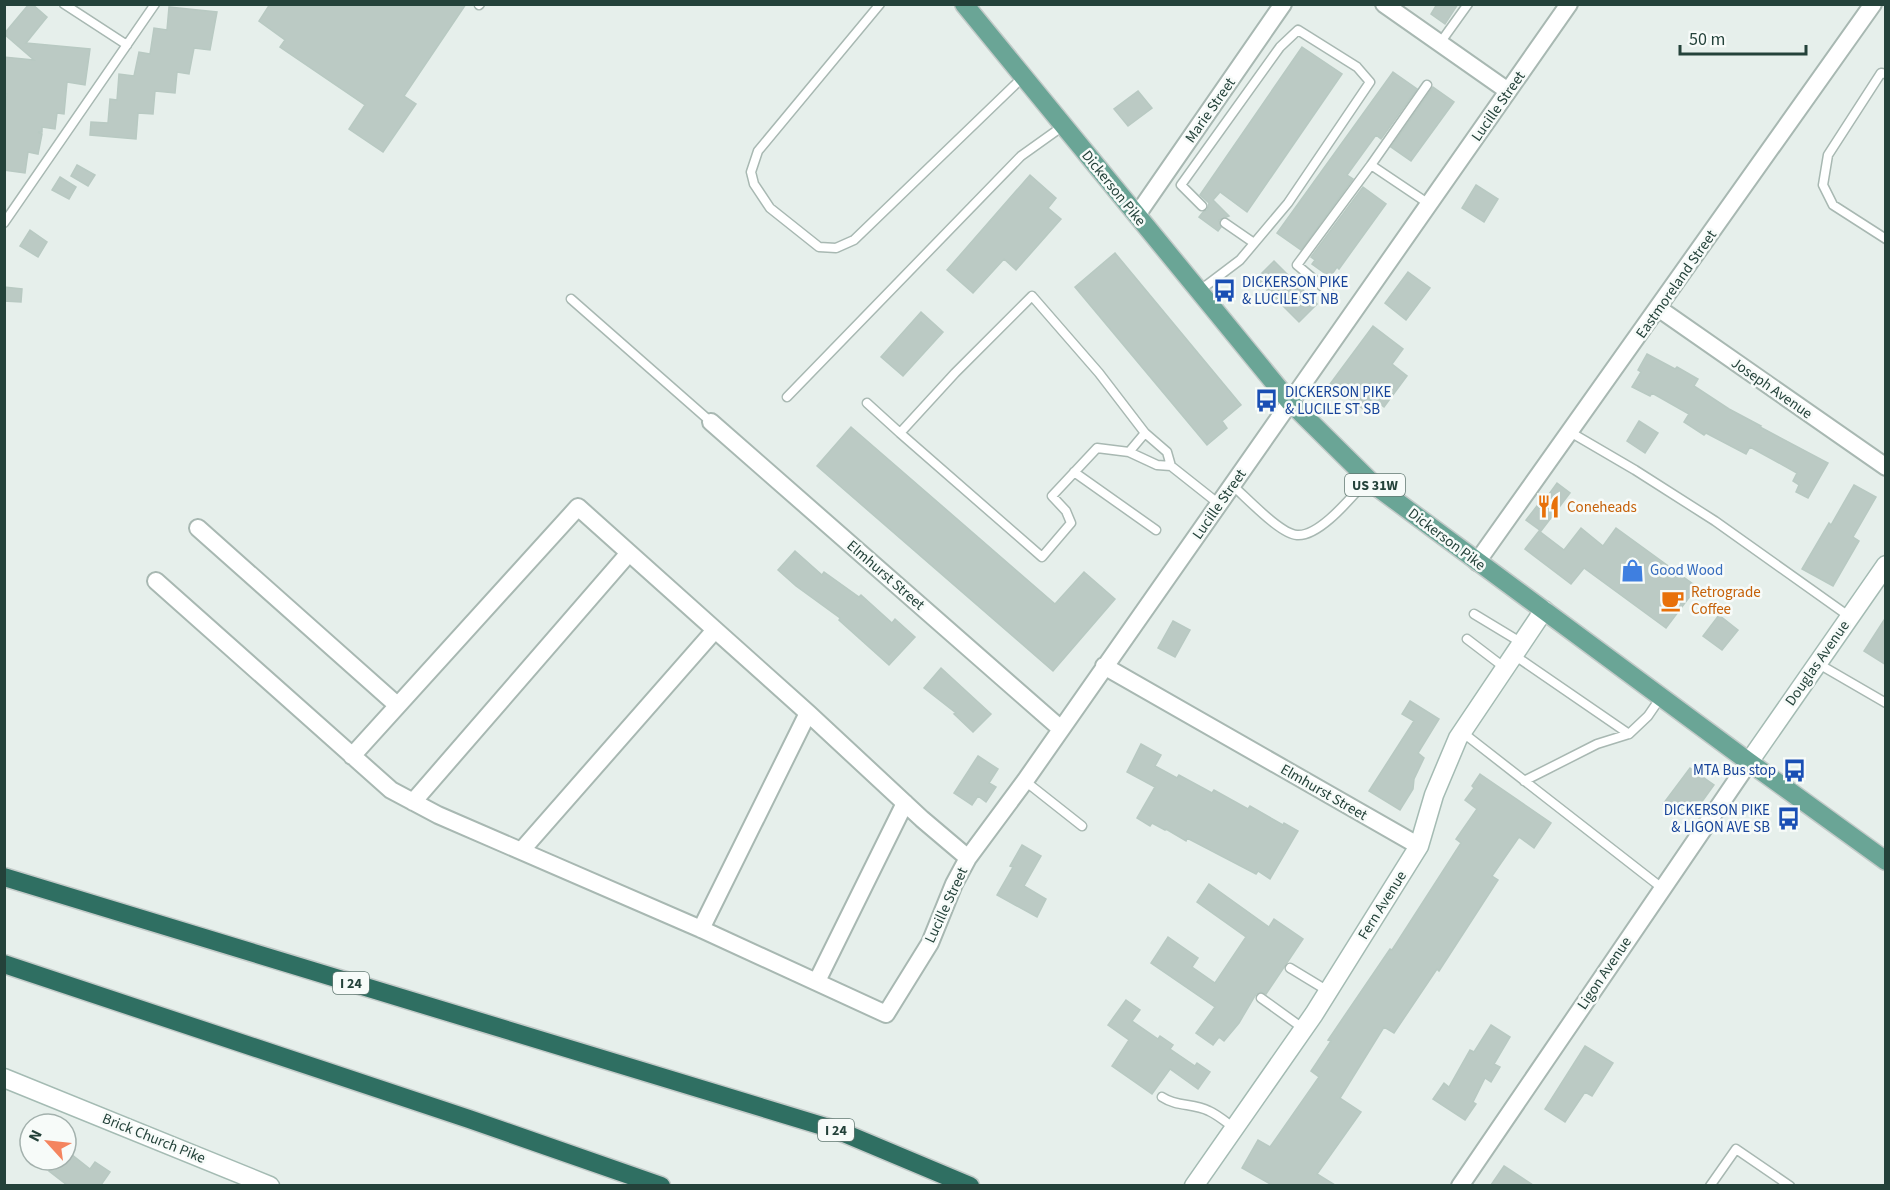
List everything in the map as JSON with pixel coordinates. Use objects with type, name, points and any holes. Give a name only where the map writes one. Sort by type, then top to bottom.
[{"type":"highway","name":"I 24","points":[[4,877],[839,1131],[970,1185]]},
{"type":"highway","points":[[4,964],[661,1185]]},
{"type":"main road","name":"Dickerson Pike","points":[[964,4],[1290,402],[1368,479],[1477,562],[1886,861]]},
{"type":"street","name":"Marie Street","points":[[1137,215],[1283,4]]},
{"type":"street","points":[[1384,4],[1508,91]]},
{"type":"street","name":"Lucille Street","points":[[817,981],[886,1014],[930,943],[954,884],[968,858],[1061,729],[1569,4]]},
{"type":"street","name":"Eastmoreland Street","points":[[1477,562],[1873,4]]},
{"type":"street","name":"Joseph Avenue","points":[[1658,308],[1886,467]]},
{"type":"street","name":"Elmhurst Street","points":[[711,422],[1061,729]]},
{"type":"street","points":[[352,756],[578,507],[968,858]]},
{"type":"street","points":[[198,528],[398,705]]},
{"type":"street","points":[[413,802],[630,554]]},
{"type":"street","name":"Douglas Avenue","points":[[1749,762],[1886,565]]},
{"type":"street","points":[[156,581],[391,790],[438,815],[817,981],[905,803]]},
{"type":"street","name":"Fern Avenue","points":[[1195,1185],[1304,1029],[1419,846],[1434,795],[1462,732],[1544,610]]},
{"type":"street","points":[[521,851],[715,630]]},
{"type":"street","name":"Elmhurst Street","points":[[1104,666],[1419,846]]},
{"type":"street","points":[[701,930],[808,713]]},
{"type":"street","name":"Ligon Avenue","points":[[1460,1185],[1749,762]]},
{"type":"street","name":"Brick Church Pike","points":[[4,1078],[270,1185]]},
{"type":"lane","points":[[64,4],[127,45]]},
{"type":"lane","points":[[5,222],[155,4]]},
{"type":"lane","points":[[880,4],[758,151],[750,172],[754,184],[770,208],[819,247],[836,248],[854,240],[1023,77]]},
{"type":"lane","points":[[1440,44],[1468,4]]},
{"type":"lane","points":[[1199,291],[1239,260],[1288,203],[1371,82],[1357,67],[1298,30],[1280,47],[1181,185],[1202,206]]},
{"type":"lane","points":[[1884,71],[1828,155],[1823,185],[1833,205],[1886,239]]},
{"type":"lane","points":[[1329,292],[1297,265],[1427,85]]},
{"type":"lane","points":[[787,397],[1021,156],[1063,126]]},
{"type":"lane","points":[[1371,165],[1429,204]]},
{"type":"lane","points":[[1225,223],[1254,243]]},
{"type":"lane","points":[[900,433],[955,373],[1032,296],[1099,373],[1145,433],[1167,452],[1171,466]]},
{"type":"lane","points":[[571,299],[711,422]]},
{"type":"lane","points":[[867,403],[1042,557],[1071,524],[1066,511],[1052,496],[1097,448],[1129,452],[1157,465],[1171,466],[1219,504]]},
{"type":"lane","points":[[1570,432],[1715,521],[1850,617]]},
{"type":"lane","points":[[1129,452],[1145,433]]},
{"type":"lane","points":[[1074,472],[1156,530]]},
{"type":"lane","points":[[1232,485],[1276,524],[1295,535],[1303,535],[1321,527],[1368,479]]},
{"type":"lane","points":[[1474,614],[1514,655],[1629,734]]},
{"type":"lane","points":[[1467,639],[1514,655]]},
{"type":"lane","points":[[1817,663],[1886,703]]},
{"type":"lane","points":[[1524,781],[1597,744],[1629,734],[1648,716],[1661,697]]},
{"type":"lane","points":[[1462,732],[1662,888]]},
{"type":"lane","points":[[1024,781],[1082,826]]},
{"type":"lane","points":[[1290,968],[1328,992]]},
{"type":"lane","points":[[1261,998],[1304,1029]]},
{"type":"lane","points":[[1162,1097],[1172,1103],[1209,1111],[1234,1128]]},
{"type":"lane","points":[[1710,1185],[1737,1149],[1790,1185]]},
{"type":"building","points":[[29,4],[47,17],[26,43],[90,49],[85,85],[67,82],[64,114],[57,113],[55,129],[42,127],[42,132],[38,132],[42,134],[38,154],[28,152],[25,173],[4,170],[4,118],[7,94],[4,94],[4,57],[34,60],[4,34]]},
{"type":"building","points":[[270,4],[466,4],[404,96],[416,104],[383,152],[349,129],[365,105],[280,47],[285,40],[259,21]]},
{"type":"building","points":[[1437,4],[1458,4],[1445,24],[1431,14]]},
{"type":"building","points":[[169,7],[217,12],[210,50],[194,48],[189,74],[177,72],[175,93],[155,91],[153,114],[138,113],[136,139],[90,135],[91,122],[108,123],[110,99],[117,100],[119,74],[134,76],[139,52],[150,54],[154,28],[167,30]]},
{"type":"building","points":[[1302,47],[1342,74],[1247,212],[1220,192],[1213,200],[1229,216],[1219,220],[1221,227],[1218,231],[1199,217],[1207,210],[1209,203],[1200,195]]},
{"type":"building","points":[[1393,72],[1417,89],[1381,139],[1376,135],[1347,175],[1353,179],[1301,250],[1277,233]]},
{"type":"building","points":[[1433,87],[1454,102],[1411,161],[1391,147]]},
{"type":"building","points":[[1138,91],[1152,108],[1128,126],[1114,109]]},
{"type":"building","points":[[77,165],[95,175],[88,186],[71,176]]},
{"type":"building","points":[[1030,175],[1056,198],[1048,208],[1061,219],[1016,270],[1004,259],[973,293],[947,270]]},
{"type":"building","points":[[60,177],[76,187],[69,199],[52,190]]},
{"type":"building","points":[[1476,185],[1498,199],[1484,222],[1462,208]]},
{"type":"building","points":[[1363,187],[1386,204],[1339,269],[1337,267],[1330,277],[1312,264],[1315,260],[1311,257]]},
{"type":"building","points":[[30,230],[47,242],[38,257],[20,246]]},
{"type":"building","points":[[1115,253],[1241,405],[1222,421],[1227,428],[1207,445],[1075,287]]},
{"type":"building","points":[[1274,261],[1317,304],[1299,322],[1256,279]]},
{"type":"building","points":[[1408,272],[1430,288],[1406,320],[1385,303]]},
{"type":"building","points":[[4,287],[22,289],[21,302],[4,301]]},
{"type":"building","points":[[921,312],[943,332],[903,376],[881,357]]},
{"type":"building","points":[[1373,326],[1403,349],[1392,364],[1407,376],[1384,407],[1375,400],[1366,411],[1330,384]]},
{"type":"building","points":[[1647,354],[1698,379],[1694,386],[1729,409],[1828,463],[1808,498],[1796,492],[1799,485],[1793,481],[1797,473],[1750,447],[1746,454],[1706,433],[1704,435],[1684,422],[1689,414],[1652,393],[1650,396],[1632,387],[1641,372],[1638,370]]},
{"type":"building","points":[[1639,421],[1658,433],[1645,453],[1627,441]]},
{"type":"building","points":[[851,427],[1055,604],[1084,572],[1115,599],[1053,671],[817,466]]},
{"type":"building","name":"Coneheads","points":[[1557,483],[1570,493],[1541,531],[1526,520],[1537,506],[1539,508]]},
{"type":"building","points":[[1854,485],[1876,497],[1853,537],[1859,541],[1833,586],[1802,569]]},
{"type":"building","points":[[1581,528],[1603,546],[1616,528],[1697,587],[1666,628],[1584,568],[1571,584],[1525,549],[1539,531],[1564,550]]},
{"type":"building","points":[[795,551],[822,575],[824,572],[859,597],[861,595],[892,623],[895,619],[915,637],[889,665],[839,620],[840,618],[778,570]]},
{"type":"building","points":[[1719,615],[1738,630],[1722,650],[1703,636]]},
{"type":"building","points":[[1886,617],[1886,665],[1864,651]]},
{"type":"building","points":[[1173,621],[1190,630],[1175,657],[1158,648]]},
{"type":"building","points":[[941,668],[991,714],[973,732],[954,714],[956,713],[924,688]]},
{"type":"building","points":[[1410,701],[1439,719],[1418,753],[1424,758],[1414,779],[1413,789],[1400,810],[1369,791],[1414,721],[1402,714]]},
{"type":"building","points":[[1141,744],[1161,755],[1155,766],[1177,778],[1179,775],[1212,793],[1214,790],[1248,809],[1250,806],[1298,831],[1270,879],[1258,871],[1256,874],[1187,838],[1186,841],[1166,829],[1152,823],[1150,826],[1137,818],[1155,787],[1127,772]]},
{"type":"building","points":[[978,756],[998,769],[989,783],[996,787],[986,802],[978,796],[972,805],[954,793]]},
{"type":"building","points":[[1690,768],[1714,785],[1696,810],[1686,803],[1677,815],[1663,804]]},
{"type":"building","points":[[1480,774],[1551,823],[1534,848],[1519,837],[1492,876],[1498,880],[1439,971],[1437,969],[1394,1033],[1384,1027],[1340,1098],[1361,1112],[1317,1174],[1335,1185],[1272,1185],[1242,1168],[1258,1140],[1270,1147],[1319,1077],[1311,1071],[1331,1041],[1328,1040],[1390,949],[1392,950],[1461,843],[1456,839],[1477,809],[1465,800]]},
{"type":"building","points":[[1022,845],[1041,856],[1024,886],[1046,899],[1037,917],[997,895]]},
{"type":"building","points":[[1209,884],[1269,927],[1274,919],[1303,939],[1266,994],[1261,992],[1256,994],[1239,1023],[1224,1041],[1219,1037],[1213,1045],[1196,1033],[1215,1007],[1151,963],[1168,937],[1198,958],[1192,967],[1215,983],[1246,937],[1197,902]]},
{"type":"building","points":[[1126,1000],[1140,1010],[1132,1021],[1158,1039],[1160,1036],[1173,1045],[1170,1049],[1195,1066],[1197,1063],[1210,1072],[1198,1089],[1170,1069],[1152,1094],[1112,1066],[1129,1040],[1108,1025]]},
{"type":"building","points":[[1491,1025],[1510,1037],[1494,1064],[1500,1067],[1491,1082],[1485,1078],[1473,1102],[1476,1104],[1465,1120],[1433,1099],[1444,1083],[1449,1087],[1470,1050],[1474,1052]]},
{"type":"building","points":[[1585,1046],[1613,1063],[1592,1096],[1585,1092],[1565,1122],[1545,1109]]},
{"type":"building","points":[[78,1160],[90,1169],[95,1162],[110,1172],[101,1185],[67,1185],[50,1172],[78,1172]]},
{"type":"building","points":[[1504,1166],[1533,1185],[1491,1185]]},
{"type":"place","name":"DICKERSON PIKE & LUCILE ST NB","points":[[1224,291]]},
{"type":"place","name":"DICKERSON PIKE & LUCILE ST SB","points":[[1267,401]]},
{"type":"place","name":"Coneheads","points":[[1549,507]]},
{"type":"place","name":"Good Wood","points":[[1632,570]]},
{"type":"place","name":"Retrograde Coffee","points":[[1673,601]]},
{"type":"place","name":"MTA Bus stop","points":[[1794,770]]},
{"type":"place","name":"DICKERSON PIKE & LIGON AVE SB","points":[[1788,819]]}]
